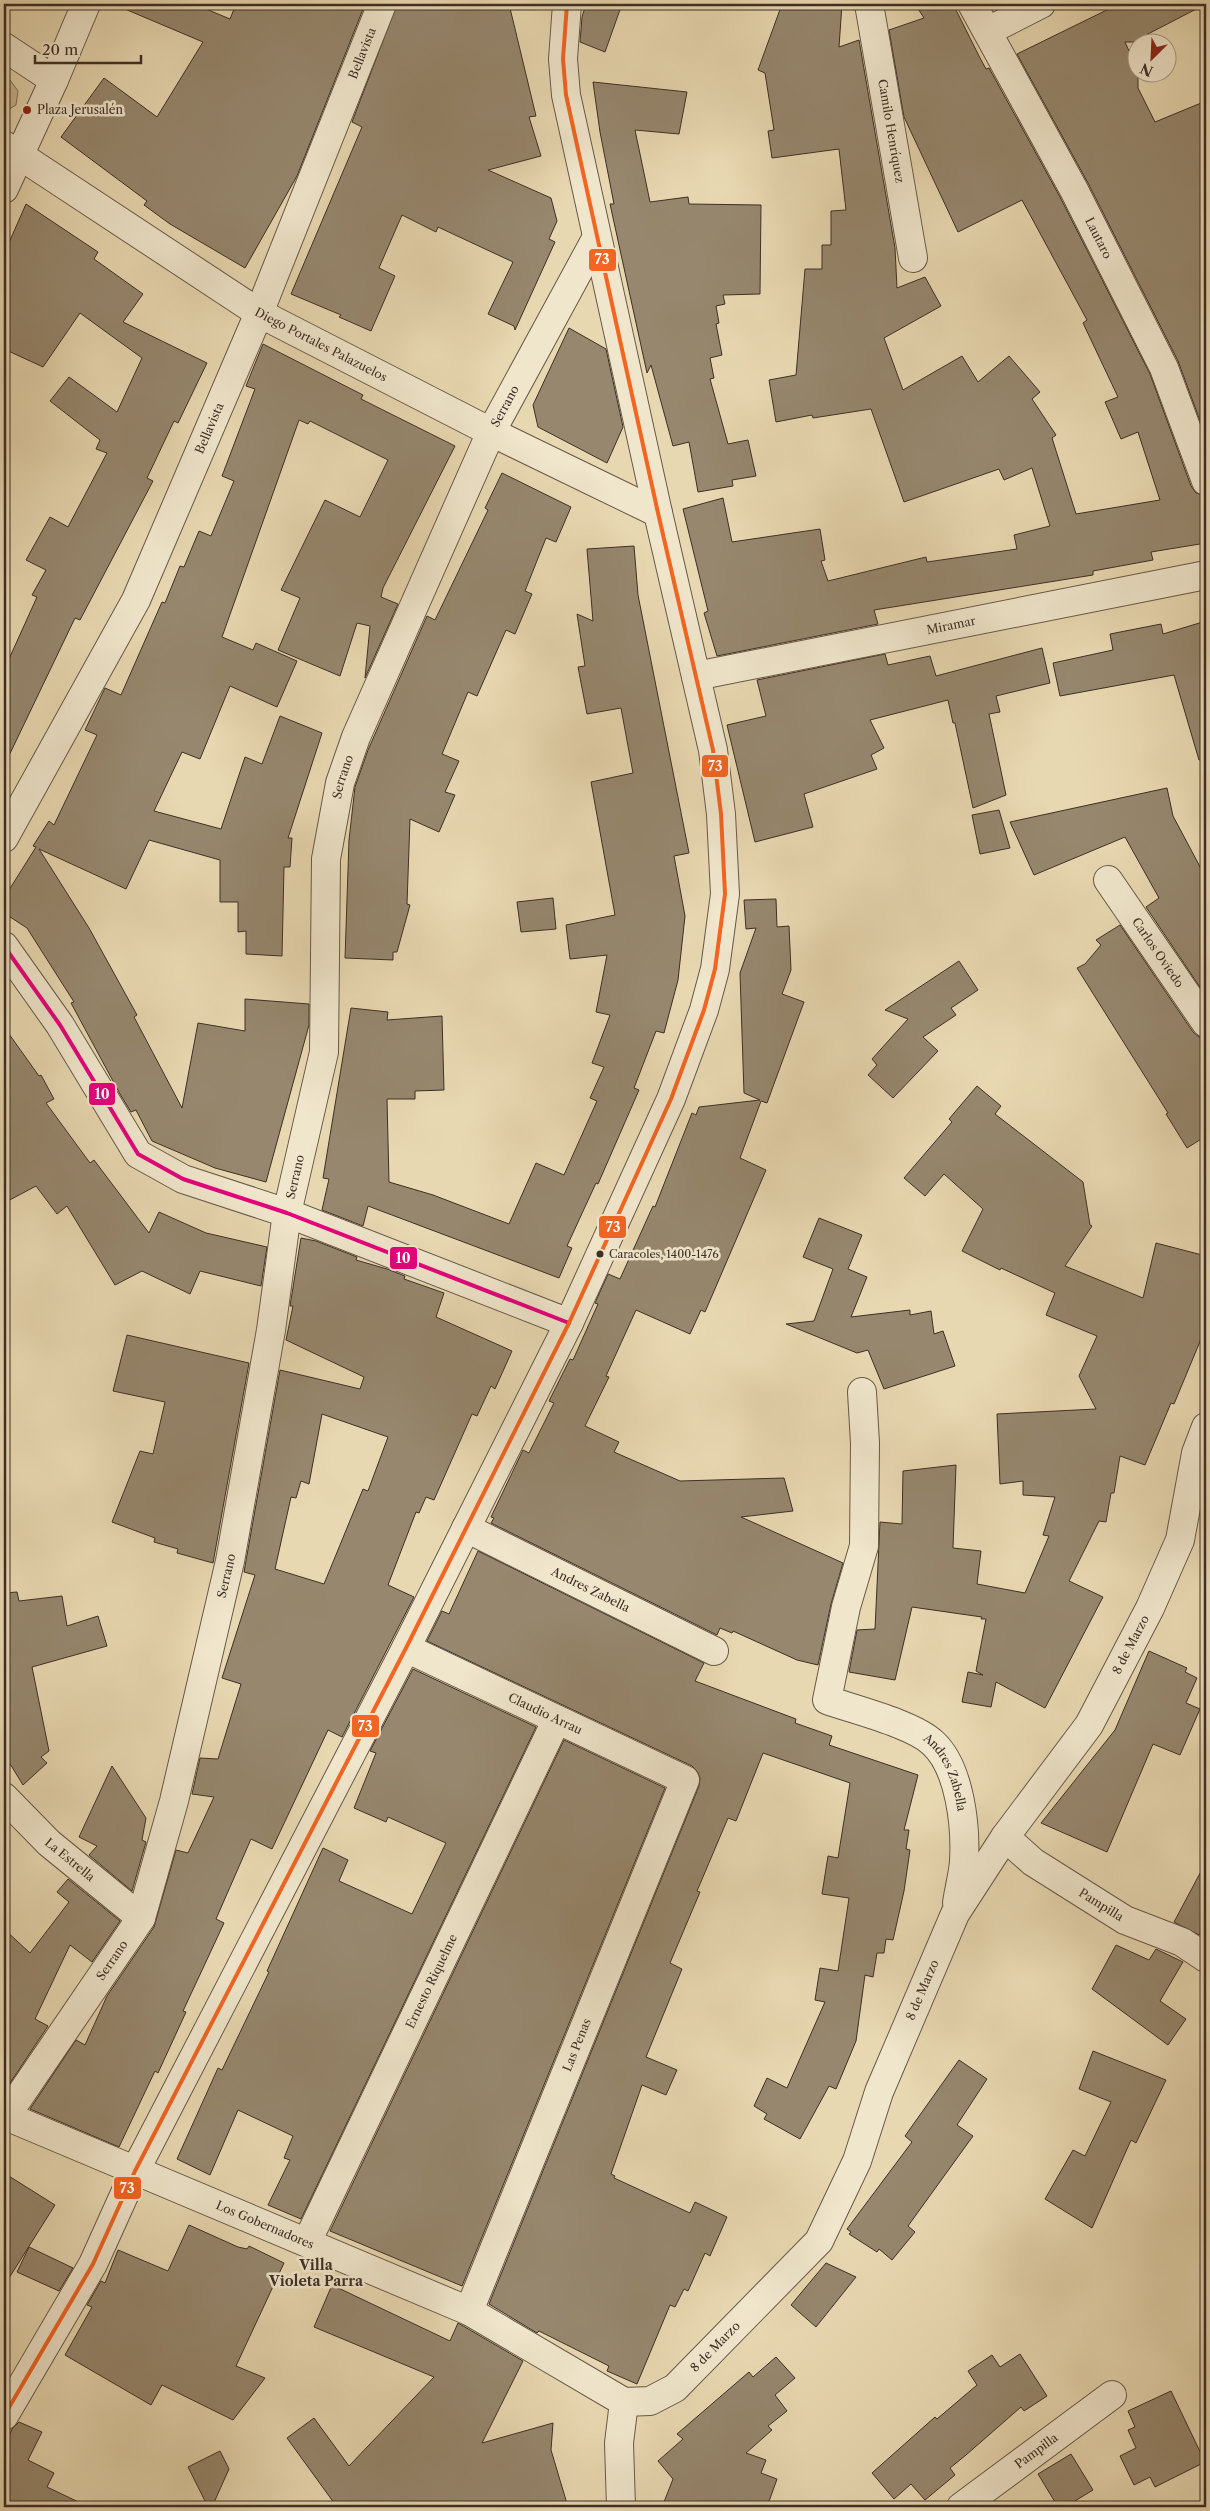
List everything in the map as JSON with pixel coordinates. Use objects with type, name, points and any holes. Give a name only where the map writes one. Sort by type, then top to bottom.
[{"type":"street","points":[[4,189],[11,150],[54,80],[86,4]]},
{"type":"street","name":"Bellavista","points":[[4,838],[136,600],[259,313],[382,4]]},
{"type":"street","points":[[4,2416],[93,2264],[135,2171],[406,1648],[569,1323],[671,1099],[704,1010],[715,969],[725,894],[721,814],[713,750],[658,513],[566,95],[563,59],[568,4]]},
{"type":"street","name":"Camilo Henríquez","points":[[869,4],[913,258]]},
{"type":"street","name":"Lautaro","points":[[972,4],[1074,190],[1164,368],[1206,481]]},
{"type":"street","points":[[988,32],[1041,4]]},
{"type":"street","points":[[4,47],[54,80]]},
{"type":"street","name":"Diego Portales Palazuelos","points":[[11,150],[259,313],[491,432],[658,513]]},
{"type":"street","name":"Serrano","points":[[5,2118],[141,1918],[174,1801],[230,1562],[271,1330],[287,1214],[324,1052],[326,859],[340,782],[356,737],[491,432],[597,237]]},
{"type":"street","name":"Miramar","points":[[696,676],[1206,575]]},
{"type":"street","name":"Carlos Oviedo","points":[[1108,880],[1206,1023]]},
{"type":"street","points":[[4,946],[60,1025],[138,1154],[183,1179],[287,1214],[569,1323]]},
{"type":"street","name":"Andres Zabella","points":[[862,1392],[865,1443],[864,1546],[846,1607],[827,1700],[914,1730],[933,1743],[951,1768],[962,1814],[964,1862],[955,1914]]},
{"type":"street","name":"8 de Marzo","points":[[624,2402],[650,2400],[675,2388],[819,2241],[856,2161],[879,2092],[955,1914],[1005,1836],[1089,1725],[1142,1625],[1180,1540],[1196,1453],[1206,1426]]},
{"type":"street","name":"Andres Zabella","points":[[466,1528],[714,1651]]},
{"type":"street","name":"Claudio Arrau","points":[[406,1648],[685,1780]]},
{"type":"street","name":"Ernesto Riquelme","points":[[307,2242],[556,1720]]},
{"type":"street","name":"Las Penas","points":[[469,2311],[685,1780]]},
{"type":"street","name":"La Estrella","points":[[4,1797],[48,1844],[141,1918]]},
{"type":"street","name":"Pampilla","points":[[1005,1836],[1033,1862],[1125,1920],[1182,1942],[1206,1958]]},
{"type":"street","name":"Los Gobernadores","points":[[5,2118],[469,2311],[624,2402]]},
{"type":"street","name":"Pampilla","points":[[961,2507],[1112,2395]]},
{"type":"street","points":[[621,2507],[619,2443],[624,2402]]},
{"type":"shaded area","points":[[4,75],[18,91],[16,105],[4,112]]},
{"type":"building","points":[[113,4],[194,4],[230,19],[236,4],[365,4],[297,176],[245,268],[170,224],[144,205],[147,201],[61,137],[104,78],[157,117],[203,42]]},
{"type":"building","points":[[397,4],[509,4],[536,116],[529,117],[541,156],[488,170],[551,198],[557,221],[549,239],[555,242],[515,330],[514,326],[488,314],[513,262],[438,227],[436,232],[402,215],[379,268],[395,276],[371,331],[339,317],[341,315],[291,294],[362,127],[352,122]]},
{"type":"building","points":[[586,4],[622,4],[605,52],[580,42],[582,17]]},
{"type":"building","points":[[782,4],[842,4],[839,47],[859,40],[895,248],[897,288],[925,277],[941,306],[884,338],[903,390],[962,356],[978,382],[1009,356],[1040,392],[1032,399],[1056,435],[1052,438],[1076,514],[1160,500],[1138,432],[1121,439],[1105,402],[1118,397],[1083,323],[1087,320],[1022,200],[958,232],[904,117],[889,30],[924,18],[915,4],[953,4],[986,69],[989,68],[1060,197],[1150,374],[1191,486],[1196,493],[1206,496],[1206,543],[1151,552],[1153,560],[1093,571],[1093,575],[874,610],[878,624],[717,656],[704,613],[708,611],[683,509],[723,498],[732,542],[820,529],[825,560],[821,561],[828,581],[926,557],[927,562],[1017,549],[1014,535],[1050,526],[1032,468],[1004,480],[999,469],[904,502],[871,409],[813,418],[812,415],[776,422],[769,380],[796,375],[805,269],[822,269],[822,245],[831,245],[831,211],[846,210],[839,149],[772,158],[768,131],[774,130],[765,73],[758,70]]},
{"type":"building","points":[[1119,4],[1206,4],[1152,32],[1128,32],[1128,42],[1125,42],[1128,49],[1128,82],[1138,82],[1138,88],[1155,122],[1206,101],[1206,437],[1178,361],[1088,183],[1017,54]]},
{"type":"building","points":[[593,82],[687,92],[679,134],[635,130],[650,202],[688,197],[689,204],[761,205],[760,294],[723,295],[725,304],[716,306],[719,323],[716,324],[722,355],[710,358],[714,378],[710,379],[728,444],[748,440],[756,476],[732,480],[733,486],[698,492],[689,442],[673,446],[651,365],[647,373],[610,204],[614,204],[600,132]]},
{"type":"building","points":[[26,204],[98,252],[94,259],[143,294],[123,322],[207,363],[178,423],[174,421],[147,478],[153,481],[80,620],[75,618],[4,766],[4,670],[37,597],[32,595],[46,570],[26,560],[50,517],[68,527],[107,453],[96,449],[100,440],[50,401],[69,377],[117,412],[142,358],[80,313],[43,367],[4,349],[4,254]]},
{"type":"building","points":[[569,328],[606,349],[623,427],[607,463],[538,427],[533,405]]},
{"type":"building","points":[[263,344],[363,395],[361,399],[455,446],[383,588],[381,597],[398,604],[365,678],[370,626],[357,623],[340,676],[278,650],[300,598],[281,590],[325,500],[360,517],[388,460],[310,421],[308,424],[299,420],[222,637],[253,650],[256,643],[297,661],[277,707],[230,686],[200,759],[182,752],[154,811],[221,829],[245,757],[262,764],[280,716],[322,733],[288,838],[292,838],[290,867],[284,867],[282,956],[246,954],[246,931],[238,932],[238,902],[220,902],[220,860],[149,840],[126,889],[39,849],[89,928],[137,1015],[134,1017],[182,1108],[198,1023],[245,1031],[245,999],[309,1004],[309,1025],[266,1182],[215,1168],[152,1141],[136,1110],[131,1112],[120,1094],[71,1003],[74,1002],[27,928],[4,913],[4,898],[36,847],[33,846],[49,821],[54,825],[97,735],[85,730],[105,688],[121,695],[162,602],[165,603],[180,566],[184,567],[199,531],[211,536],[234,481],[222,476],[255,389],[246,386]]},
{"type":"building","points":[[502,473],[571,507],[556,542],[546,538],[525,591],[532,594],[515,634],[506,630],[477,696],[468,692],[442,754],[459,761],[445,792],[455,795],[439,832],[410,819],[407,904],[410,905],[397,952],[393,952],[393,960],[345,958],[349,840],[355,787],[368,750],[427,616],[435,620],[488,510],[485,508]]},
{"type":"building","points":[[634,546],[638,595],[689,853],[674,856],[685,916],[678,980],[664,1033],[656,1031],[634,1088],[639,1090],[598,1184],[596,1183],[567,1246],[572,1248],[559,1278],[368,1206],[363,1226],[322,1210],[329,1179],[323,1178],[351,1008],[388,1012],[387,1020],[442,1016],[444,1090],[415,1091],[415,1099],[387,1099],[389,1182],[433,1195],[509,1224],[536,1163],[564,1175],[597,1101],[590,1098],[604,1067],[592,1063],[610,1015],[596,1012],[607,955],[570,959],[566,925],[615,915],[591,782],[633,773],[621,708],[587,714],[578,667],[585,666],[577,614],[593,621],[587,549]]},
{"type":"building","points":[[1206,621],[1206,759],[1199,760],[1174,675],[1060,696],[1053,663],[1113,650],[1110,634],[1161,624],[1163,634]]},
{"type":"building","points":[[1042,648],[1050,683],[996,696],[1000,712],[989,714],[1006,795],[973,808],[955,723],[953,723],[948,700],[870,720],[884,748],[871,755],[877,769],[804,794],[813,827],[755,842],[727,725],[766,716],[757,680],[885,654],[888,665],[930,656],[936,676]]},
{"type":"building","points":[[1167,788],[1173,816],[1206,878],[1206,996],[1146,907],[1159,898],[1125,837],[1034,875],[1010,822]]},
{"type":"building","points":[[999,810],[1010,848],[980,854],[972,815]]},
{"type":"building","points":[[553,898],[556,929],[521,932],[517,902]]},
{"type":"building","points":[[776,899],[777,927],[789,926],[791,970],[782,994],[804,1002],[767,1103],[761,1101],[740,1158],[766,1170],[705,1312],[701,1310],[690,1334],[636,1310],[606,1376],[609,1377],[585,1426],[619,1442],[614,1452],[680,1481],[784,1478],[793,1511],[741,1517],[843,1563],[831,1604],[818,1665],[797,1660],[733,1631],[732,1633],[720,1628],[717,1635],[491,1523],[494,1518],[491,1517],[523,1450],[529,1453],[554,1403],[549,1401],[570,1359],[573,1360],[598,1304],[595,1303],[608,1274],[620,1279],[653,1206],[655,1207],[692,1113],[696,1115],[699,1107],[760,1100],[744,1093],[740,973],[756,928],[746,929],[744,900]]},
{"type":"building","points":[[1120,925],[1193,1032],[1199,1037],[1206,1038],[1206,1136],[1187,1148],[1166,1114],[1168,1113],[1077,968],[1085,964],[1101,945],[1096,940]]},
{"type":"building","points":[[959,961],[978,990],[951,1008],[956,1015],[923,1037],[938,1051],[893,1098],[868,1075],[877,1065],[872,1059],[908,1019],[885,1010]]},
{"type":"building","points":[[4,1027],[39,1076],[41,1075],[54,1099],[46,1103],[90,1163],[94,1160],[149,1233],[159,1212],[206,1233],[267,1247],[261,1286],[200,1271],[190,1294],[142,1271],[115,1285],[67,1206],[57,1214],[36,1186],[4,1203]]},
{"type":"building","points":[[977,1086],[1001,1106],[995,1114],[1083,1182],[1090,1225],[1092,1226],[1065,1266],[1143,1298],[1156,1243],[1206,1256],[1206,1327],[1174,1404],[1171,1403],[1145,1465],[1120,1456],[1114,1493],[1111,1493],[1106,1522],[1099,1521],[1069,1581],[1103,1597],[1045,1708],[996,1682],[991,1707],[962,1702],[968,1672],[983,1675],[976,1671],[986,1619],[981,1619],[982,1617],[912,1607],[895,1680],[849,1672],[857,1630],[875,1629],[880,1522],[902,1524],[903,1471],[956,1465],[953,1548],[981,1551],[977,1584],[1025,1593],[1049,1536],[1043,1535],[1055,1497],[1023,1495],[1023,1481],[1000,1484],[997,1414],[1096,1409],[1079,1376],[1097,1336],[1046,1315],[1055,1293],[1001,1268],[1000,1270],[962,1251],[983,1209],[944,1174],[925,1196],[904,1178],[952,1122],[949,1119]]},
{"type":"building","points":[[819,1218],[862,1235],[848,1269],[867,1277],[851,1317],[910,1310],[910,1315],[931,1311],[934,1334],[943,1331],[955,1366],[884,1389],[868,1350],[857,1353],[786,1324],[814,1321],[833,1269],[803,1257]]},
{"type":"building","points":[[301,1238],[316,1241],[357,1257],[356,1260],[387,1269],[405,1276],[404,1279],[444,1293],[436,1317],[512,1351],[495,1389],[491,1386],[477,1416],[472,1414],[434,1500],[426,1497],[419,1513],[416,1512],[388,1585],[414,1597],[342,1737],[328,1730],[272,1849],[251,1839],[216,1919],[224,1923],[183,2011],[186,2012],[158,2073],[155,2071],[119,2147],[30,2109],[76,2040],[85,2045],[107,1996],[154,1927],[176,1850],[188,1853],[214,1797],[192,1794],[200,1758],[218,1759],[241,1684],[222,1678],[255,1575],[244,1572],[280,1370],[360,1389],[364,1377],[286,1340],[293,1306],[290,1306]],"holes":[[[322,1414],[388,1437],[368,1491],[363,1489],[324,1584],[275,1569],[291,1497],[296,1498],[301,1481],[309,1484]]]},
{"type":"building","points":[[127,1335],[249,1363],[213,1563],[177,1553],[178,1549],[154,1542],[155,1538],[112,1522],[140,1451],[153,1454],[165,1402],[113,1391]]},
{"type":"building","points":[[478,1551],[704,1663],[695,1681],[796,1719],[795,1723],[832,1736],[829,1745],[918,1775],[904,1830],[909,1830],[906,1849],[910,1850],[904,1891],[893,1940],[886,1939],[884,1953],[877,1953],[873,1977],[865,1975],[856,2041],[836,2089],[829,2086],[800,2139],[764,2119],[767,2114],[754,2106],[767,2078],[787,2088],[825,2002],[815,2000],[820,1968],[838,1971],[849,1898],[822,1894],[828,1856],[838,1858],[850,1783],[763,1753],[736,1821],[728,1818],[697,1891],[700,1892],[670,1963],[682,1969],[646,2057],[677,2070],[666,2095],[642,2085],[611,2174],[615,2176],[614,2178],[690,2213],[695,2202],[727,2217],[710,2256],[705,2253],[688,2291],[684,2289],[675,2307],[670,2305],[637,2384],[607,2371],[609,2366],[539,2331],[537,2333],[489,2304],[699,1786],[700,1778],[692,1766],[427,1641],[442,1611],[449,1614]]},
{"type":"building","points":[[17,1592],[19,1601],[62,1596],[67,1626],[98,1616],[107,1646],[32,1667],[49,1751],[41,1757],[47,1763],[23,1785],[4,1754],[4,1593]]},
{"type":"building","points":[[1149,1651],[1187,1668],[1185,1672],[1197,1678],[1186,1703],[1200,1709],[1180,1755],[1153,1744],[1107,1852],[1041,1823],[1115,1730]]},
{"type":"building","points":[[413,1669],[536,1727],[301,2219],[268,2205],[290,2160],[284,2158],[293,2136],[238,2110],[210,2175],[177,2159],[218,2068],[222,2070],[269,1972],[267,1971],[323,1848],[348,1860],[339,1881],[412,1914],[446,1843],[388,1817],[386,1822],[354,1808],[376,1753],[370,1751]]},
{"type":"building","points":[[564,1740],[665,1788],[462,2286],[330,2231]]},
{"type":"building","points":[[112,1766],[146,1818],[142,1840],[146,1842],[132,1891],[89,1855],[97,1846],[79,1837]]},
{"type":"building","points":[[1206,1862],[1206,1923],[1199,1935],[1174,1922]]},
{"type":"building","points":[[68,1879],[120,1921],[92,1962],[70,1945],[35,2019],[48,2026],[4,2092],[4,1929],[30,1953],[69,1902],[57,1892]]},
{"type":"building","points":[[1116,1945],[1149,1960],[1156,1949],[1183,1962],[1160,2001],[1186,2019],[1168,2045],[1092,1989]]},
{"type":"building","points":[[1093,2051],[1166,2080],[1136,2143],[1131,2140],[1092,2228],[1045,2199],[1073,2150],[1085,2156],[1111,2102],[1079,2089]]},
{"type":"building","points":[[959,2060],[987,2079],[957,2125],[973,2136],[908,2226],[915,2232],[892,2260],[879,2249],[877,2252],[849,2234],[851,2232],[847,2229],[912,2142],[905,2136]]},
{"type":"building","points":[[4,2173],[55,2205],[4,2286]]},
{"type":"building","points":[[189,2225],[238,2247],[247,2249],[249,2246],[284,2263],[236,2366],[265,2378],[233,2420],[162,2385],[151,2405],[65,2355],[92,2307],[87,2305],[101,2281],[105,2283],[118,2250],[168,2271]]},
{"type":"building","points":[[29,2247],[73,2268],[59,2291],[17,2272]]},
{"type":"building","points":[[826,2263],[856,2277],[816,2327],[791,2305]]},
{"type":"building","points":[[332,2285],[450,2341],[458,2323],[523,2361],[482,2443],[553,2423],[551,2450],[568,2507],[337,2507],[287,2438],[314,2418],[349,2466],[434,2377],[314,2327]]},
{"type":"building","points":[[1020,2354],[1047,2396],[1024,2411],[1021,2407],[950,2468],[955,2475],[925,2500],[911,2484],[894,2499],[872,2473],[935,2417],[937,2419],[977,2385],[968,2371],[992,2355],[1000,2367]]},
{"type":"building","points":[[776,2357],[795,2378],[775,2395],[787,2411],[768,2426],[772,2430],[746,2453],[766,2460],[761,2473],[777,2479],[767,2507],[662,2507],[673,2479],[658,2461],[683,2439],[677,2434],[749,2372],[753,2377]]},
{"type":"building","points":[[1171,2391],[1205,2462],[1155,2487],[1150,2477],[1134,2485],[1120,2456],[1136,2448],[1128,2430],[1135,2427],[1128,2411]]},
{"type":"building","points":[[19,2422],[42,2432],[28,2460],[54,2473],[47,2487],[89,2507],[4,2507],[4,2448],[12,2429]]},
{"type":"building","points":[[220,2451],[229,2469],[212,2507],[208,2507],[188,2467]]},
{"type":"building","points":[[1071,2454],[1093,2490],[1065,2507],[1058,2507],[1038,2474]]},
{"type":"transit line","name":"73","points":[[4,2416],[93,2264],[135,2171],[406,1648],[569,1323],[671,1099],[704,1010],[715,969],[725,894],[721,814],[713,750],[658,513],[566,95],[563,59],[567,4]]},
{"type":"transit line","name":"10","points":[[4,946],[60,1025],[138,1154],[183,1179],[287,1213],[569,1323]]},
{"type":"place","name":"Plaza Jerusalén","points":[[27,110]]},
{"type":"place","name":"Caracoles, 1400-1476","points":[[600,1254]]},
{"type":"district","name":"Villa Violeta Parra","points":[[316,2274]]}]
